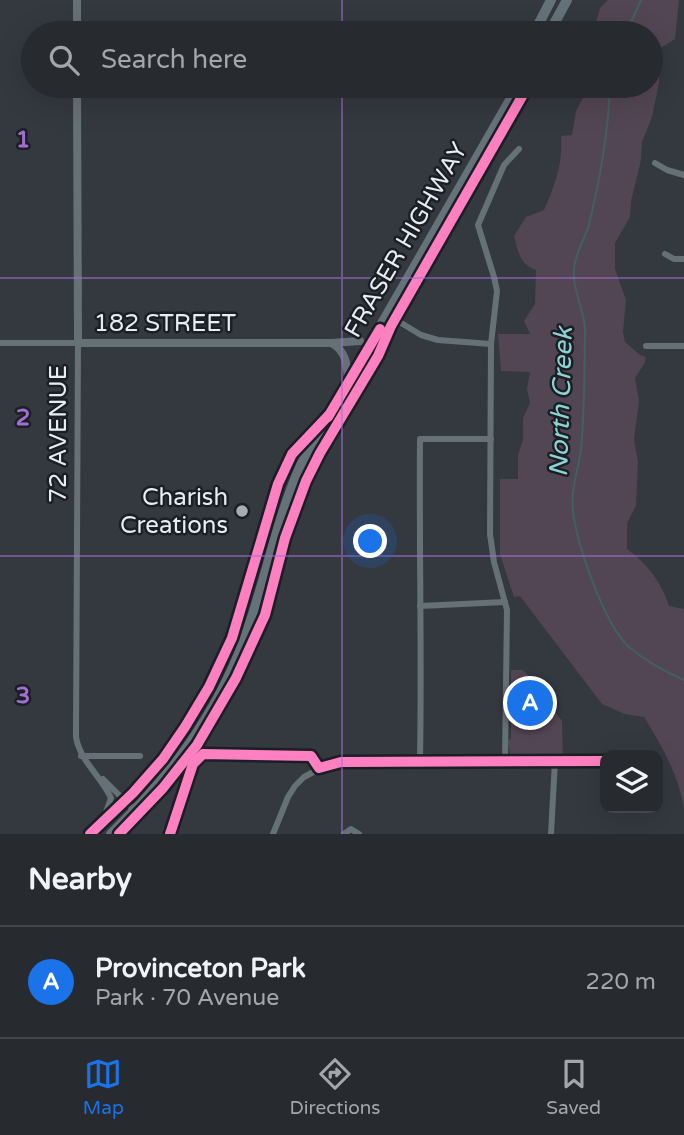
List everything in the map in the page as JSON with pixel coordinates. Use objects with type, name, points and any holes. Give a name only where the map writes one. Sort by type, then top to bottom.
[{"type":"main road","points":[[540,21],[551,0]]},
{"type":"main road","points":[[556,21],[568,0]]},
{"type":"main road","name":"FRASER HIGHWAY","points":[[111,834],[172,770],[193,741],[226,683],[253,614],[300,465],[511,98]]},
{"type":"main road","name":"FRASER HIGHWAY","points":[[90,834],[163,759],[186,727],[209,687],[232,638],[278,484],[292,454],[329,415]]},
{"type":"street","points":[[77,0],[78,21]]},
{"type":"street","name":"72 AVENUE","points":[[78,98],[76,737],[81,756]]},
{"type":"street","points":[[505,761],[505,602],[491,549],[491,344],[497,292],[478,225],[505,165],[519,149]]},
{"type":"street","points":[[656,163],[667,170],[684,175]]},
{"type":"street","points":[[665,254],[684,259]]},
{"type":"street","points":[[388,315],[421,334],[438,340],[491,344]]},
{"type":"street","name":"182 STREET","points":[[0,343],[360,341]]},
{"type":"street","points":[[331,343],[342,351],[347,363],[348,382]]},
{"type":"street","points":[[646,346],[684,345]]},
{"type":"street","points":[[420,760],[422,652],[419,606],[419,439],[491,439]]},
{"type":"street","points":[[419,606],[505,602]]},
{"type":"street","points":[[81,756],[140,756]]},
{"type":"street","points":[[81,756],[135,811]]},
{"type":"street","points":[[273,834],[288,797],[304,777],[328,764],[420,760],[600,761]]},
{"type":"street","points":[[551,834],[555,761]]},
{"type":"street","points":[[99,775],[111,798],[103,821]]},
{"type":"street","points":[[344,834],[352,829],[359,834]]},
{"type":"shaded area","points":[[608,0],[679,0],[675,39],[663,46],[663,21],[596,21],[600,8]]},
{"type":"shaded area","points":[[583,98],[656,98],[642,142],[630,217],[615,243],[615,269],[626,300],[623,332],[625,342],[646,357],[635,378],[639,401],[634,439],[638,462],[636,506],[627,523],[627,549],[652,574],[669,606],[684,609],[684,809],[674,773],[644,717],[625,714],[602,704],[520,596],[514,597],[500,554],[500,479],[518,479],[523,418],[530,403],[527,389],[530,372],[501,371],[498,334],[530,334],[524,321],[535,304],[536,270],[523,261],[514,236],[526,217],[544,210],[557,174],[561,136],[572,135],[576,111]]},
{"type":"shaded area","points":[[511,670],[522,670],[528,675],[562,721],[563,758],[518,757],[510,754],[508,741],[511,738]]},
{"type":"waterway","name":"North Creek","points":[[631,21],[641,0]]},
{"type":"waterway","name":"North Creek","points":[[609,98],[600,175],[588,228],[577,254],[574,272],[585,336],[584,406],[573,511],[593,583],[610,621],[629,647],[641,657],[684,680]]},
{"type":"cycle path","points":[[119,834],[163,788],[197,745],[236,678],[265,615],[285,538],[306,481],[521,98]]},
{"type":"cycle path","points":[[328,417],[380,329]]},
{"type":"cycle path","points":[[90,834],[133,793],[163,759],[209,687],[232,638],[278,484],[292,454],[329,415]]},
{"type":"cycle path","points":[[170,834],[193,764],[203,754],[311,756],[319,768],[341,762],[600,761]]},
{"type":"place","name":"Charish Creations","points":[[242,511]]},
{"type":"place","name":"Provinceton Park","points":[[530,703]]}]
